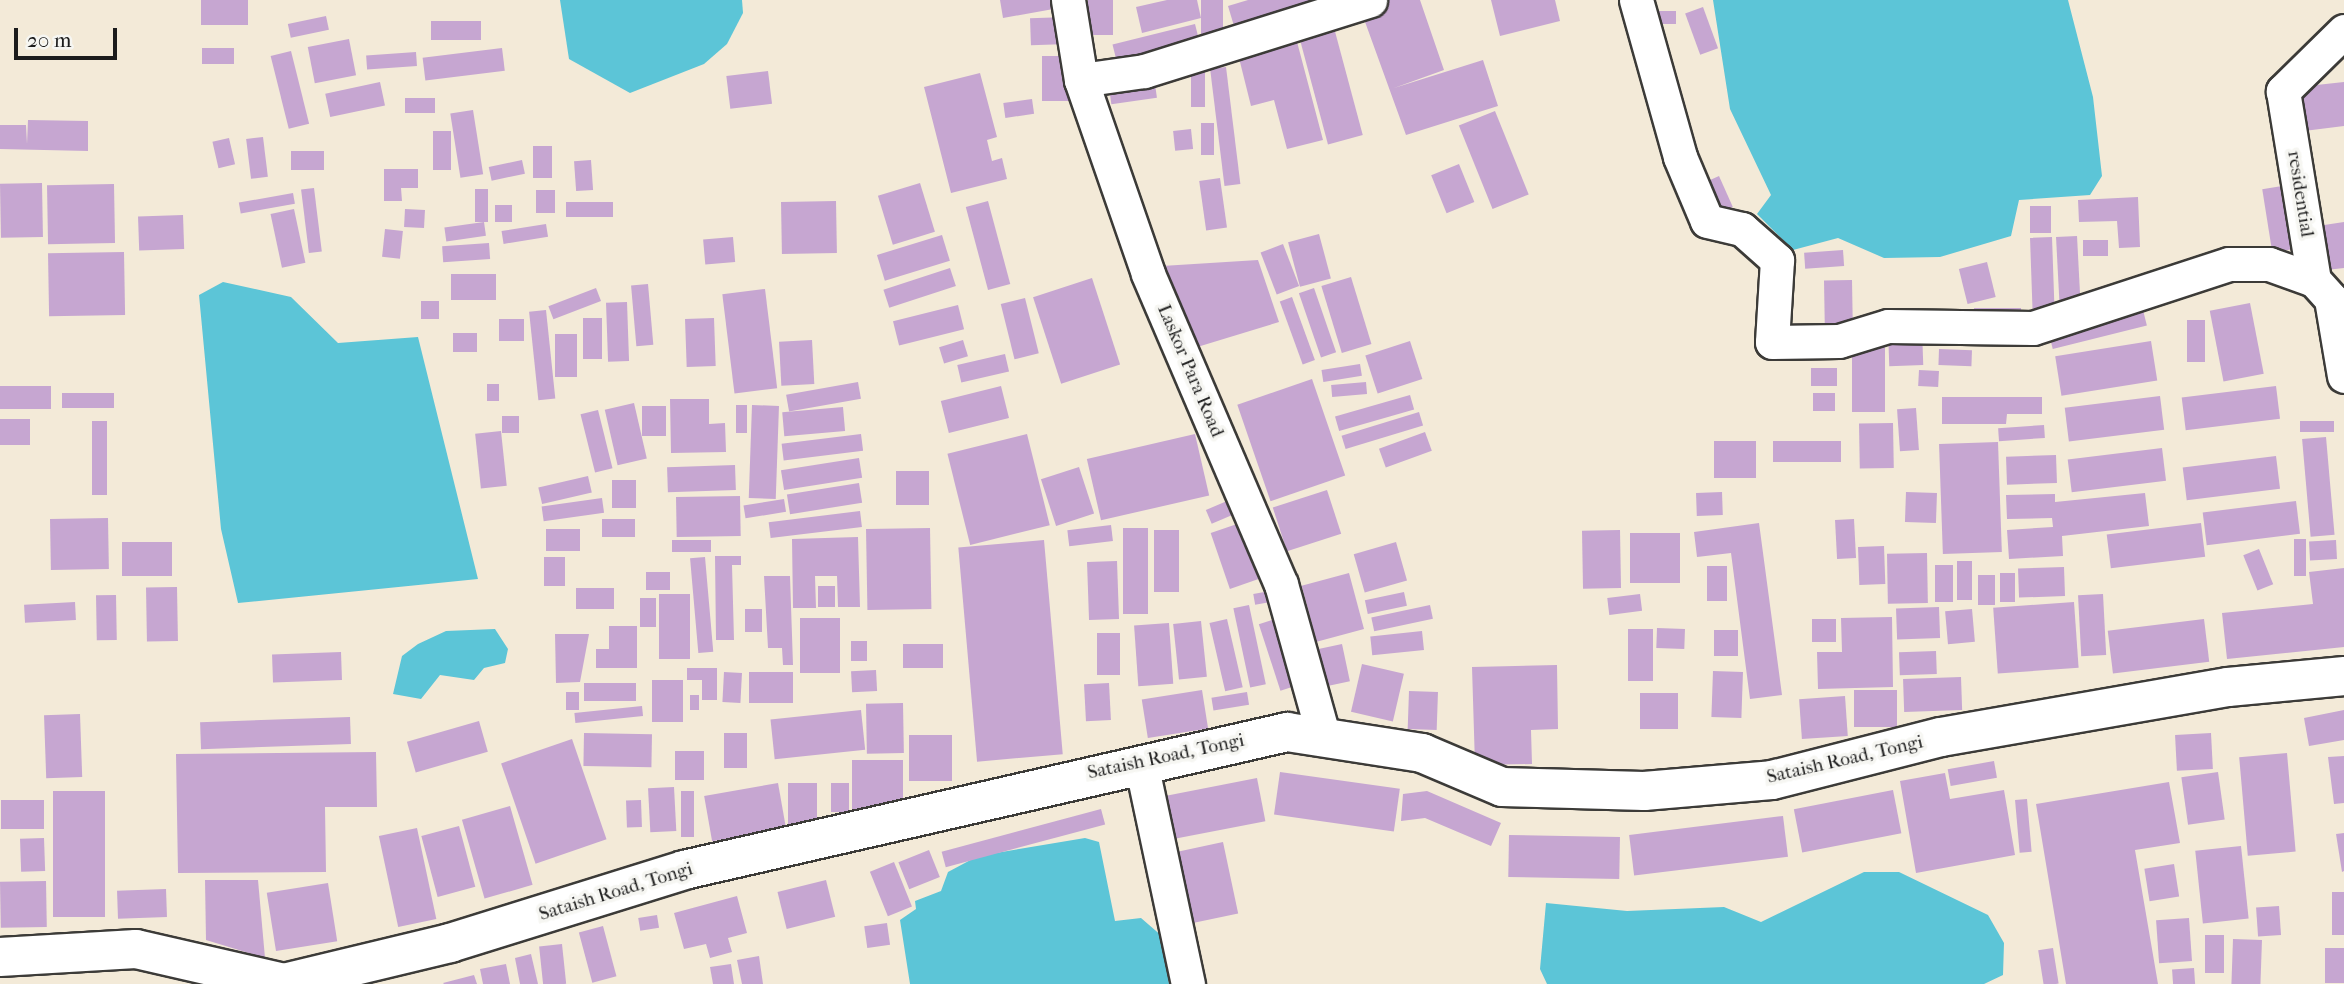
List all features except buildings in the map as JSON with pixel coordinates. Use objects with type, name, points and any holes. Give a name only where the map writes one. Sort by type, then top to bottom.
[{"type":"street","name":"Laskor Para Road","points":[[1068,0],[1081,80],[1148,274],[1281,584],[1324,738]]},
{"type":"street","points":[[1081,80],[1144,71],[1370,0]]},
{"type":"street","points":[[1636,0],[1680,157],[1707,221],[1742,229],[1777,260],[1772,342],[1839,341],[1888,326],[2033,328],[2229,264],[2269,264],[2314,280]]},
{"type":"street","name":"residential","points":[[2344,31],[2283,91],[2314,280],[2331,299],[2344,376]]},
{"type":"street","name":"Sataish Road, Tongi","points":[[0,957],[136,949],[284,983],[436,947],[684,870],[1141,762],[1287,732],[1422,753],[1502,787],[1644,791],[1772,780],[1941,737],[2228,687],[2344,676]]},
{"type":"street","points":[[1141,762],[1188,984]]},
{"type":"water","points":[[560,0],[742,0],[743,13],[727,44],[704,64],[630,93],[569,59]]},
{"type":"water","points":[[1713,0],[2068,0],[2093,97],[2102,176],[2090,195],[2019,200],[2011,236],[1940,257],[1884,258],[1838,238],[1793,250],[1757,214],[1771,195],[1730,109]]},
{"type":"water","points":[[223,282],[291,297],[338,343],[418,337],[478,579],[238,603],[221,529],[199,295]]},
{"type":"water","points":[[495,629],[508,649],[505,663],[484,668],[474,680],[440,675],[421,699],[393,694],[402,656],[418,644],[446,631]]},
{"type":"water","points":[[1085,838],[1099,842],[1115,921],[1141,918],[1163,937],[1169,984],[910,984],[900,920],[916,909],[915,901],[941,891],[948,872],[978,856]]},
{"type":"water","points":[[1864,872],[1899,872],[1988,915],[2004,943],[2003,975],[1984,984],[1547,984],[1540,969],[1546,903],[1627,911],[1724,907],[1761,922]]}]
